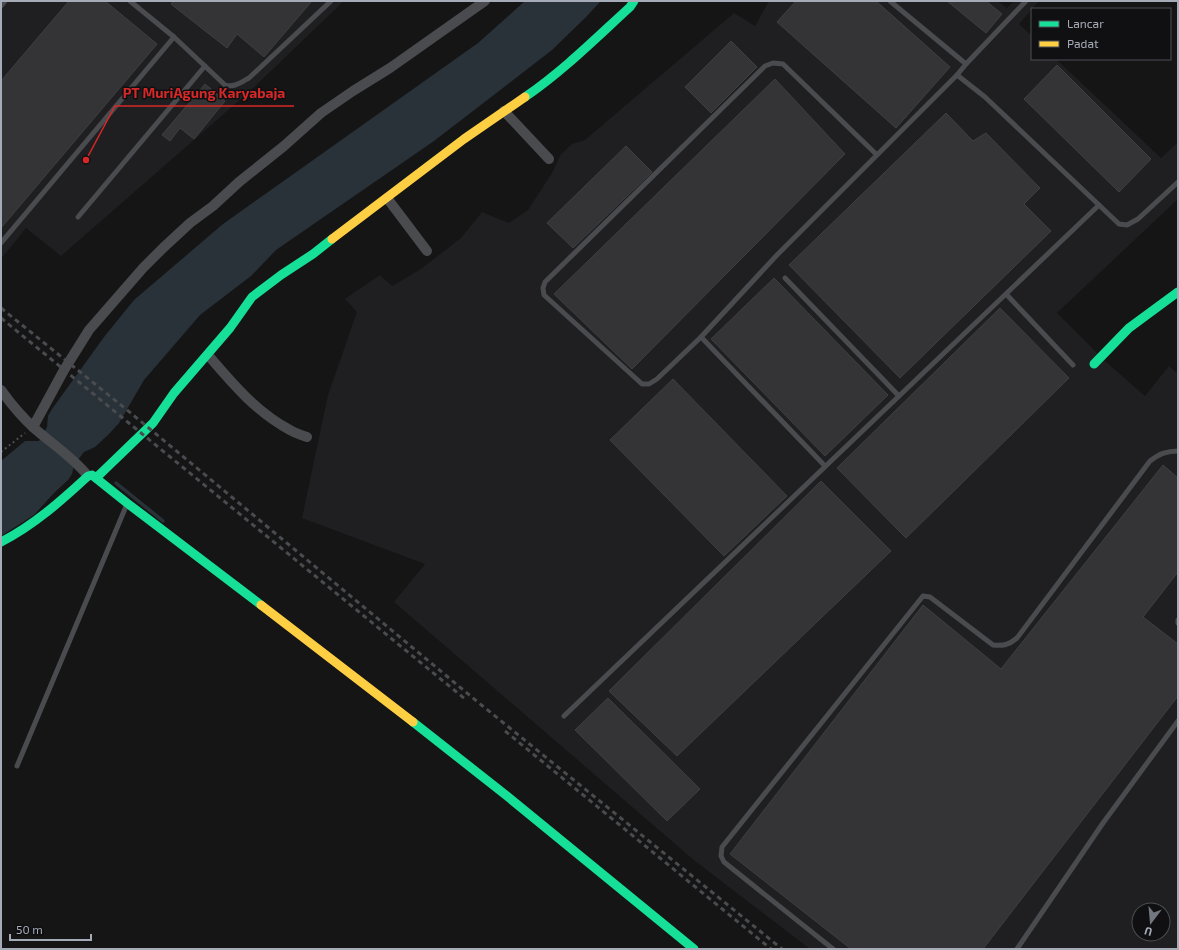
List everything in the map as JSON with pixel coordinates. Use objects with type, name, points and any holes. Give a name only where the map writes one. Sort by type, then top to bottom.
[{"type":"street","points":[[36,429],[64,370],[89,330],[143,268],[163,248],[321,113],[390,68],[485,1]]},
{"type":"street","points":[[1,542],[24,530],[45,514],[92,477],[149,428],[174,394],[230,328],[252,297],[281,275],[313,254],[464,138],[539,87],[568,63],[634,1]]},
{"type":"street","points":[[504,111],[549,159]]},
{"type":"street","points":[[387,198],[427,251]]},
{"type":"street","points":[[1094,364],[1129,328],[1178,292]]},
{"type":"street","points":[[208,355],[257,408],[290,430],[307,437]]},
{"type":"street","points":[[1,390],[10,403],[36,429],[92,477],[300,634],[507,796],[694,949]]},
{"type":"lane","points":[[1,6],[5,1]]},
{"type":"lane","points":[[130,1],[174,37],[226,85],[230,86],[248,78],[330,1]]},
{"type":"lane","points":[[890,1],[966,64]]},
{"type":"lane","points":[[877,155],[783,64],[773,63],[765,66],[545,282],[543,288],[544,295],[642,384],[648,384],[657,379],[701,337],[777,255],[957,76],[966,64],[1026,1]]},
{"type":"lane","points":[[1,243],[174,37]]},
{"type":"lane","points":[[78,217],[205,66]]},
{"type":"lane","points":[[957,76],[985,97],[1119,224],[1127,225],[1138,218],[1178,182]]},
{"type":"lane","points":[[564,716],[1099,205]]},
{"type":"lane","points":[[785,278],[899,396]]},
{"type":"lane","points":[[1006,294],[1073,365]]},
{"type":"lane","points":[[701,337],[825,466]]},
{"type":"lane","points":[[832,949],[724,862],[721,856],[722,847],[923,596],[930,597],[993,645],[1002,646],[1010,644],[1017,638],[1150,461],[1159,454],[1178,451]]},
{"type":"lane","points":[[17,766],[127,503]]},
{"type":"lane","points":[[1017,949],[1103,823],[1178,721]]},
{"type":"path","points":[[1,452],[36,429]]},
{"type":"shaded area","points":[[1,1],[344,1],[250,91],[61,256],[26,228],[1,259]]},
{"type":"shaded area","points":[[525,1],[601,1],[552,50],[434,141],[276,250],[251,276],[200,315],[144,380],[119,423],[95,447],[84,452],[74,465],[72,474],[68,480],[34,515],[1,536],[1,461],[25,441],[39,441],[47,427],[48,416],[52,409],[104,337],[134,300],[223,224],[478,43]]},
{"type":"shaded area","points":[[769,1],[997,1],[1007,8],[1014,1],[1039,1],[1033,8],[1031,8],[1031,10],[1019,24],[1031,35],[1031,60],[1057,60],[1161,158],[1178,142],[1178,199],[1057,313],[1106,362],[1145,396],[1169,366],[1178,374],[1178,949],[810,949],[695,861],[394,602],[425,564],[302,518],[328,395],[357,312],[345,299],[380,275],[392,286],[421,269],[461,238],[482,212],[509,223],[528,210],[552,173],[561,154],[572,144],[585,140],[734,13],[755,26]]},
{"type":"building","points":[[69,1],[105,1],[157,44],[1,228],[1,81]]},
{"type":"building","points":[[173,1],[312,1],[264,57],[237,34],[227,48],[171,4]]},
{"type":"building","points":[[796,1],[876,1],[950,67],[896,128],[777,22]]},
{"type":"building","points":[[947,1],[986,1],[1002,14],[986,33]]},
{"type":"building","points":[[731,41],[757,67],[711,113],[685,87]]},
{"type":"building","points":[[1057,65],[1151,159],[1119,192],[1024,99]]},
{"type":"building","points":[[775,79],[845,154],[632,369],[554,294]]},
{"type":"building","points":[[205,84],[225,101],[194,139],[180,128],[170,141],[162,135]]},
{"type":"building","points":[[946,113],[973,141],[986,133],[1040,188],[1024,204],[1051,231],[900,378],[789,265]]},
{"type":"building","points":[[626,146],[652,172],[573,248],[547,223]]},
{"type":"building","points":[[774,278],[888,395],[825,456],[711,339]]},
{"type":"building","points":[[1000,308],[1069,378],[906,538],[837,468]]},
{"type":"building","points":[[673,379],[787,496],[724,556],[610,440]]},
{"type":"building","points":[[1163,465],[1178,478],[1178,572],[1143,617],[1178,644],[1178,696],[983,949],[851,949],[730,854],[923,605],[1001,669]]},
{"type":"building","points":[[821,481],[891,551],[677,756],[609,691]]},
{"type":"building","points":[[608,698],[700,789],[667,821],[575,730]]},
{"type":"waterway","points":[[116,483],[163,521]]},
{"type":"railway","points":[[1,308],[132,414],[479,703],[782,949]]},
{"type":"railway","points":[[1,318],[465,699]]},
{"type":"railway","points":[[505,731],[771,949]]},
{"type":"traffic: fast","points":[[525,97],[579,54],[630,7],[634,1]]},
{"type":"traffic: fast","points":[[96,478],[153,423],[174,393],[230,328],[252,297],[332,239]]},
{"type":"traffic: fast","points":[[1094,364],[1129,328],[1178,292]]},
{"type":"traffic: fast","points":[[1,542],[36,520],[88,476],[92,475],[261,605]]},
{"type":"traffic: fast","points":[[413,722],[507,796],[694,949]]},
{"type":"traffic: slow","points":[[332,239],[464,139],[525,97]]},
{"type":"traffic: slow","points":[[261,605],[413,722]]},
{"type":"place","name":"PT MuriAgung Karyabaja","points":[[86,160]]}]
